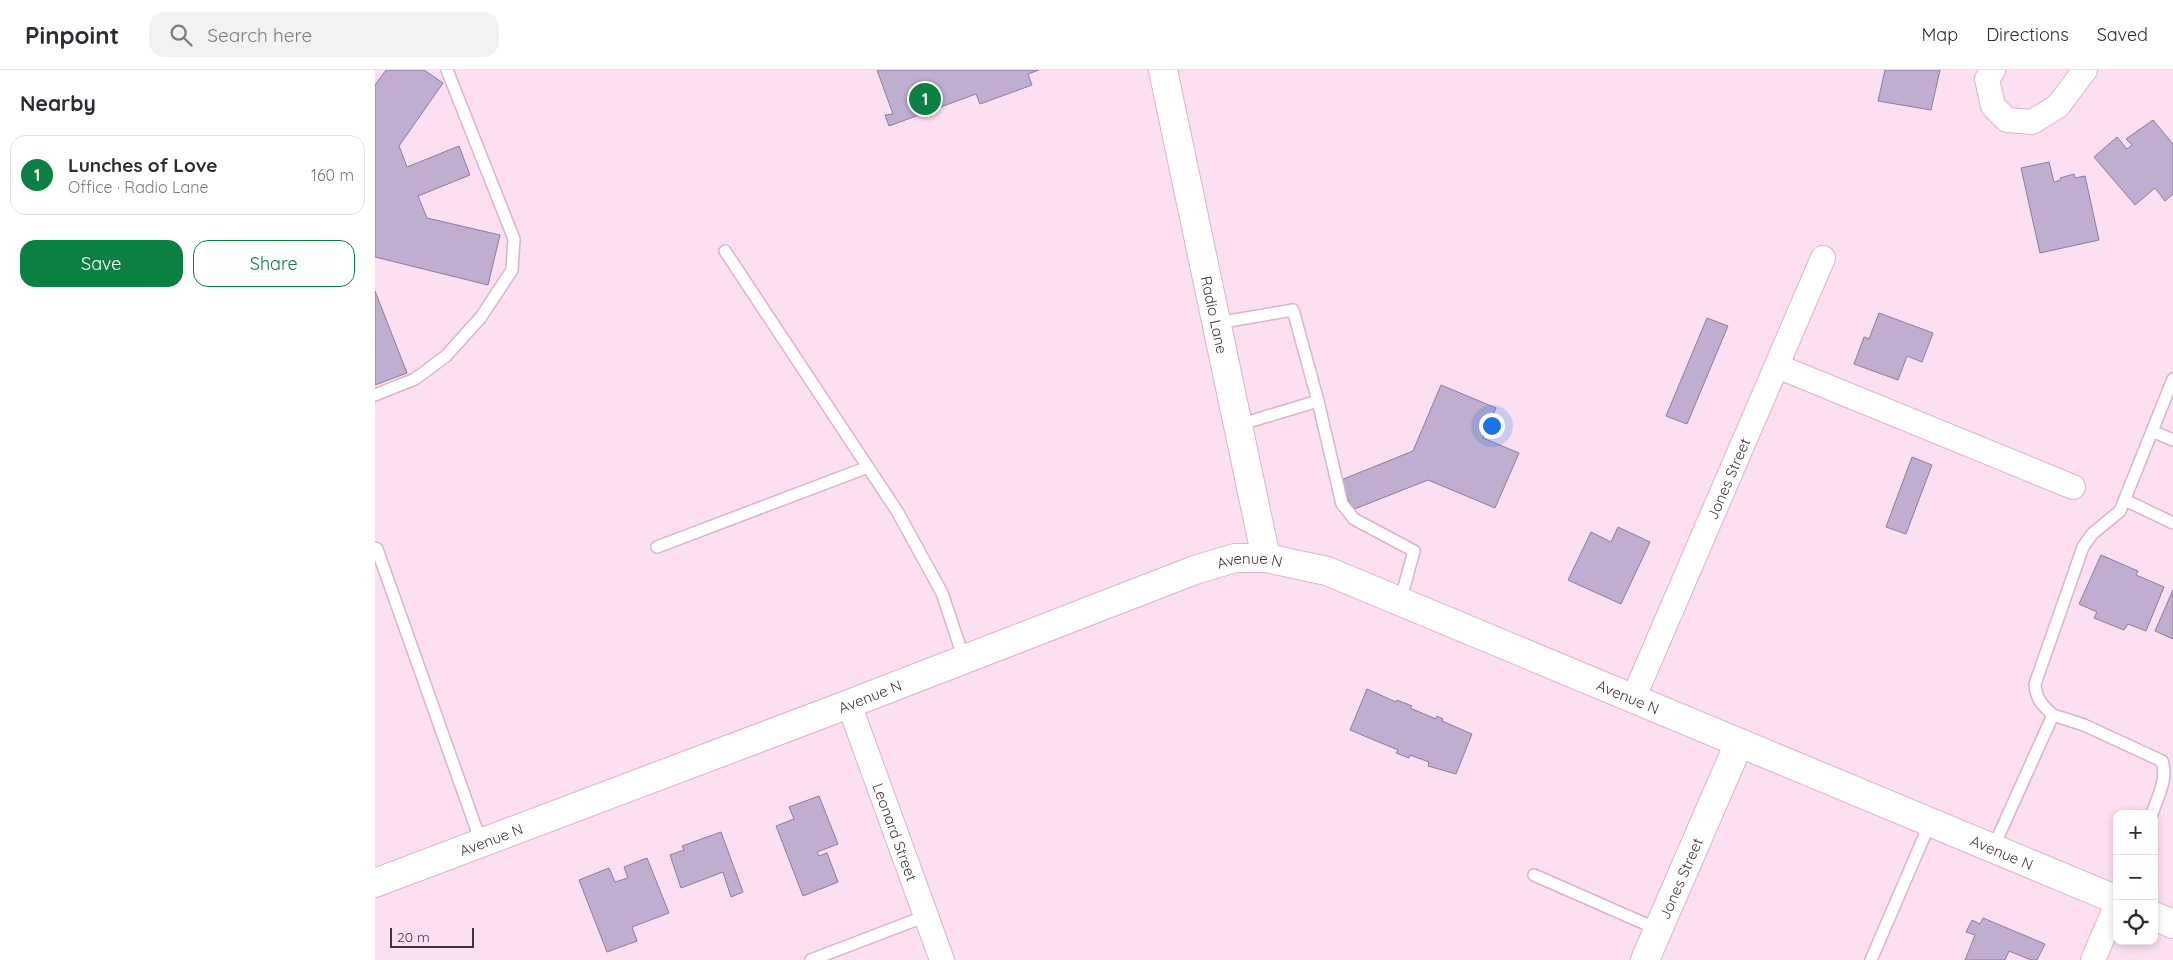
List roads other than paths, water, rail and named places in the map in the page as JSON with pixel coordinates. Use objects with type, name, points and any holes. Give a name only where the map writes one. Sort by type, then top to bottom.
[{"type":"street","name":"Radio Lane","points":[[1163,70],[1266,558]]},
{"type":"street","points":[[1993,70],[1987,79],[1993,106],[2007,120],[2032,122],[2058,106],[2085,70]]},
{"type":"street","name":"Jones Street","points":[[1633,699],[1823,258]]},
{"type":"street","points":[[1777,366],[2073,487]]},
{"type":"street","name":"Avenue N","points":[[375,883],[849,704],[1195,570],[1235,558],[1266,558],[1327,571],[1993,848],[2113,900]]},
{"type":"street","name":"Leonard Street","points":[[849,704],[942,960]]},
{"type":"street","name":"Jones Street","points":[[1645,960],[1739,743]]},
{"type":"street","points":[[2093,960],[2113,912]]},
{"type":"street","points":[[2158,918],[2173,924]]},
{"type":"lane","points":[[375,395],[415,379],[446,356],[481,317],[512,270],[514,239],[447,70]]},
{"type":"lane","points":[[725,251],[897,511],[942,593],[964,659]]},
{"type":"lane","points":[[1217,323],[1293,310],[1318,401],[1342,504],[1354,519],[1414,551],[1400,602]]},
{"type":"lane","points":[[2152,810],[2166,771],[2162,761],[2084,725],[2053,714],[2039,702],[2035,694],[2035,684],[2083,547],[2092,534],[2120,511],[2173,379]]},
{"type":"lane","points":[[1238,425],[1318,401]]},
{"type":"lane","points":[[2152,431],[2173,440]]},
{"type":"lane","points":[[657,547],[868,467]]},
{"type":"lane","points":[[2125,500],[2173,523]]},
{"type":"lane","points":[[375,548],[377,549],[481,843]]},
{"type":"lane","points":[[1993,848],[2053,714]]},
{"type":"lane","points":[[1871,960],[1931,823]]},
{"type":"lane","points":[[1534,875],[1657,929]]},
{"type":"lane","points":[[811,960],[926,916]]},
{"type":"place","name":"Lunches of Love","points":[[925,99]]}]
